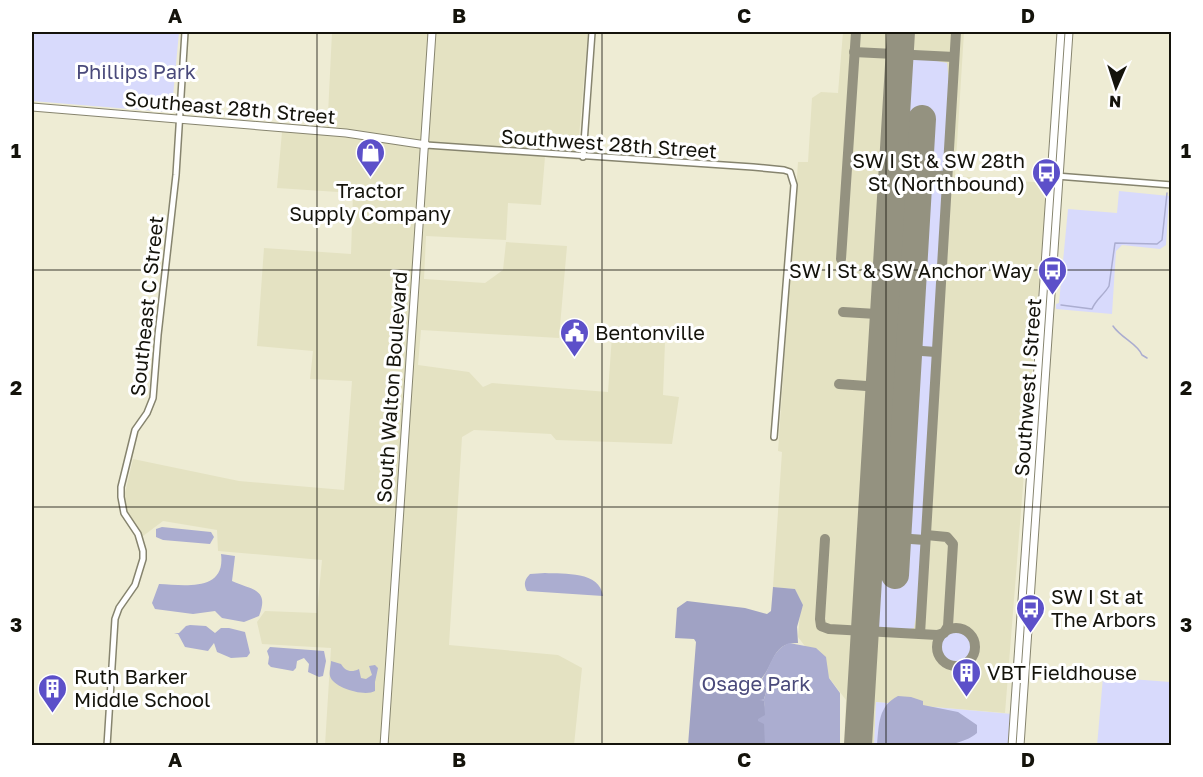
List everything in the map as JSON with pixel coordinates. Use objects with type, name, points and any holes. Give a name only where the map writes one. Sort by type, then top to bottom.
[{"type":"main road","name":"South Walton Boulevard","points":[[384,746],[432,32]]},
{"type":"main road","name":"Southwest I Street","points":[[1020,746],[1055,176],[1061,32]]},
{"type":"main road","name":"Southwest I Street","points":[[1012,746],[1055,176],[1069,32]]},
{"type":"main road","name":"Southeast 28th Street","points":[[32,108],[346,133],[426,145]]},
{"type":"street","name":"Southeast C Street","points":[[107,746],[115,619],[119,608],[135,585],[143,559],[138,534],[124,513],[121,487],[135,430],[147,413],[153,398],[176,175],[185,32]]},
{"type":"street","points":[[583,156],[592,32]]},
{"type":"street","name":"Southwest 28th Street","points":[[426,145],[762,168],[790,172],[794,185],[774,437]]},
{"type":"street","points":[[1055,176],[1172,185]]},
{"type":"shaded area","points":[[332,32],[588,32],[577,160],[545,157],[541,205],[508,203],[506,240],[426,236],[424,279],[485,283],[503,270],[506,242],[567,246],[559,338],[421,330],[418,365],[469,372],[483,387],[492,383],[608,392],[612,336],[665,342],[663,395],[679,397],[672,444],[556,440],[551,434],[474,430],[462,437],[449,645],[558,655],[582,668],[574,745],[325,745],[331,648],[262,644],[257,622],[265,611],[317,613],[322,560],[218,551],[217,530],[163,521],[143,536],[129,516],[124,497],[133,459],[239,481],[344,490],[352,381],[310,379],[313,351],[257,346],[264,248],[351,254],[353,193],[277,188],[282,132],[327,135]]},
{"type":"shaded area","points":[[843,32],[964,32],[955,176],[1047,183],[1005,713],[876,702],[874,745],[844,745],[846,700],[798,637],[803,605],[795,589],[773,587],[782,452],[778,451],[798,162],[808,162],[812,98],[821,92],[838,93]]},
{"type":"shaded area","points":[[162,527],[211,532],[214,537],[210,544],[163,540],[156,537],[156,529]]},
{"type":"shaded area","points":[[221,554],[235,556],[232,581],[257,591],[260,595],[262,607],[259,616],[244,622],[222,618],[215,611],[193,614],[155,609],[152,603],[159,584],[191,585],[210,580],[217,575],[221,566]]},
{"type":"shaded area","points":[[530,574],[571,574],[588,578],[600,588],[603,596],[527,591],[525,582]]},
{"type":"shaded area","points":[[190,625],[206,626],[215,633],[221,628],[245,632],[250,653],[247,657],[231,658],[217,652],[214,643],[208,651],[185,647],[178,634],[174,633],[179,633]]},
{"type":"shaded area","points":[[789,643],[816,648],[826,657],[829,678],[840,693],[840,745],[765,745],[764,724],[758,719],[765,715],[764,701],[759,700],[764,699],[767,689],[759,681],[754,682],[753,678],[762,679],[775,654]]},
{"type":"shaded area","points":[[270,647],[324,651],[326,661],[323,676],[319,677],[308,672],[309,664],[304,658],[297,661],[293,671],[271,667],[268,664],[267,651]]},
{"type":"shaded area","points":[[331,661],[341,664],[348,671],[359,669],[361,678],[366,679],[372,675],[369,666],[375,665],[378,668],[375,691],[357,692],[337,684],[330,676]]},
{"type":"shaded area","points":[[898,696],[911,697],[923,701],[923,705],[958,712],[977,725],[977,733],[956,743],[943,745],[915,747],[877,745],[879,723],[883,711],[891,700]]},
{"type":"green space","name":"Phillips Park","points":[[32,32],[179,32],[172,107],[167,112],[32,101]]},
{"type":"green space","points":[[916,59],[947,63],[949,83],[918,604],[914,628],[896,631],[877,626],[873,608],[905,69],[908,62]]},
{"type":"green space","points":[[1119,191],[1169,196],[1166,245],[1160,249],[1122,245],[1116,251],[1112,314],[1056,309],[1056,304],[1059,303],[1068,209],[1117,213]]},
{"type":"green space","name":"Osage Park","points":[[773,587],[795,589],[803,605],[797,627],[798,643],[783,646],[775,655],[766,673],[761,679],[755,681],[759,681],[767,689],[762,700],[765,707],[765,745],[688,745],[696,642],[694,639],[675,638],[677,608],[687,601],[745,608],[767,614],[771,611]]},
{"type":"green space","points":[[956,632],[967,636],[971,647],[967,658],[956,662],[945,658],[941,647],[945,636]]},
{"type":"green space","points":[[1103,677],[1171,682],[1171,745],[1097,746]]},
{"type":"green space","points":[[876,702],[1012,714],[1010,745],[874,746]]},
{"type":"waterway","points":[[1061,305],[1092,309],[1109,286],[1115,243],[1157,244],[1162,240],[1167,193]]},
{"type":"waterway","points":[[1113,326],[1147,358]]},
{"type":"taxiway","points":[[841,259],[856,32]]},
{"type":"taxiway","points":[[920,634],[956,32]]},
{"type":"taxiway","points":[[854,52],[954,57]]},
{"type":"taxiway","points":[[919,175],[947,176]]},
{"type":"taxiway","points":[[843,312],[910,316]]},
{"type":"taxiway","points":[[908,350],[936,352]]},
{"type":"taxiway","points":[[839,384],[880,387]]},
{"type":"taxiway","points":[[825,539],[821,626],[829,629],[937,635],[944,633],[948,626],[953,544],[947,537],[926,535]]},
{"type":"taxiway","points":[[897,538],[925,540]]},
{"type":"taxiway","points":[[956,628],[969,634],[975,647],[969,660],[956,666],[943,660],[937,647],[943,634],[956,628]]},
{"type":"runway","points":[[858,745],[901,32]]},
{"type":"runway","points":[[895,575],[922,119]]},
{"type":"place","name":"Tractor Supply Company","points":[[370,178]]},
{"type":"place","name":"SW I St & SW 28th St (Northbound)","points":[[1046,198]]},
{"type":"place","name":"SW I St & SW Anchor Way","points":[[1053,296]]},
{"type":"place","name":"Bentonville","points":[[574,358]]},
{"type":"place","name":"SW I St at The Arbors","points":[[1030,634]]},
{"type":"place","name":"VBT Fieldhouse","points":[[966,698]]},
{"type":"place","name":"Ruth Barker Middle School","points":[[53,714]]}]
